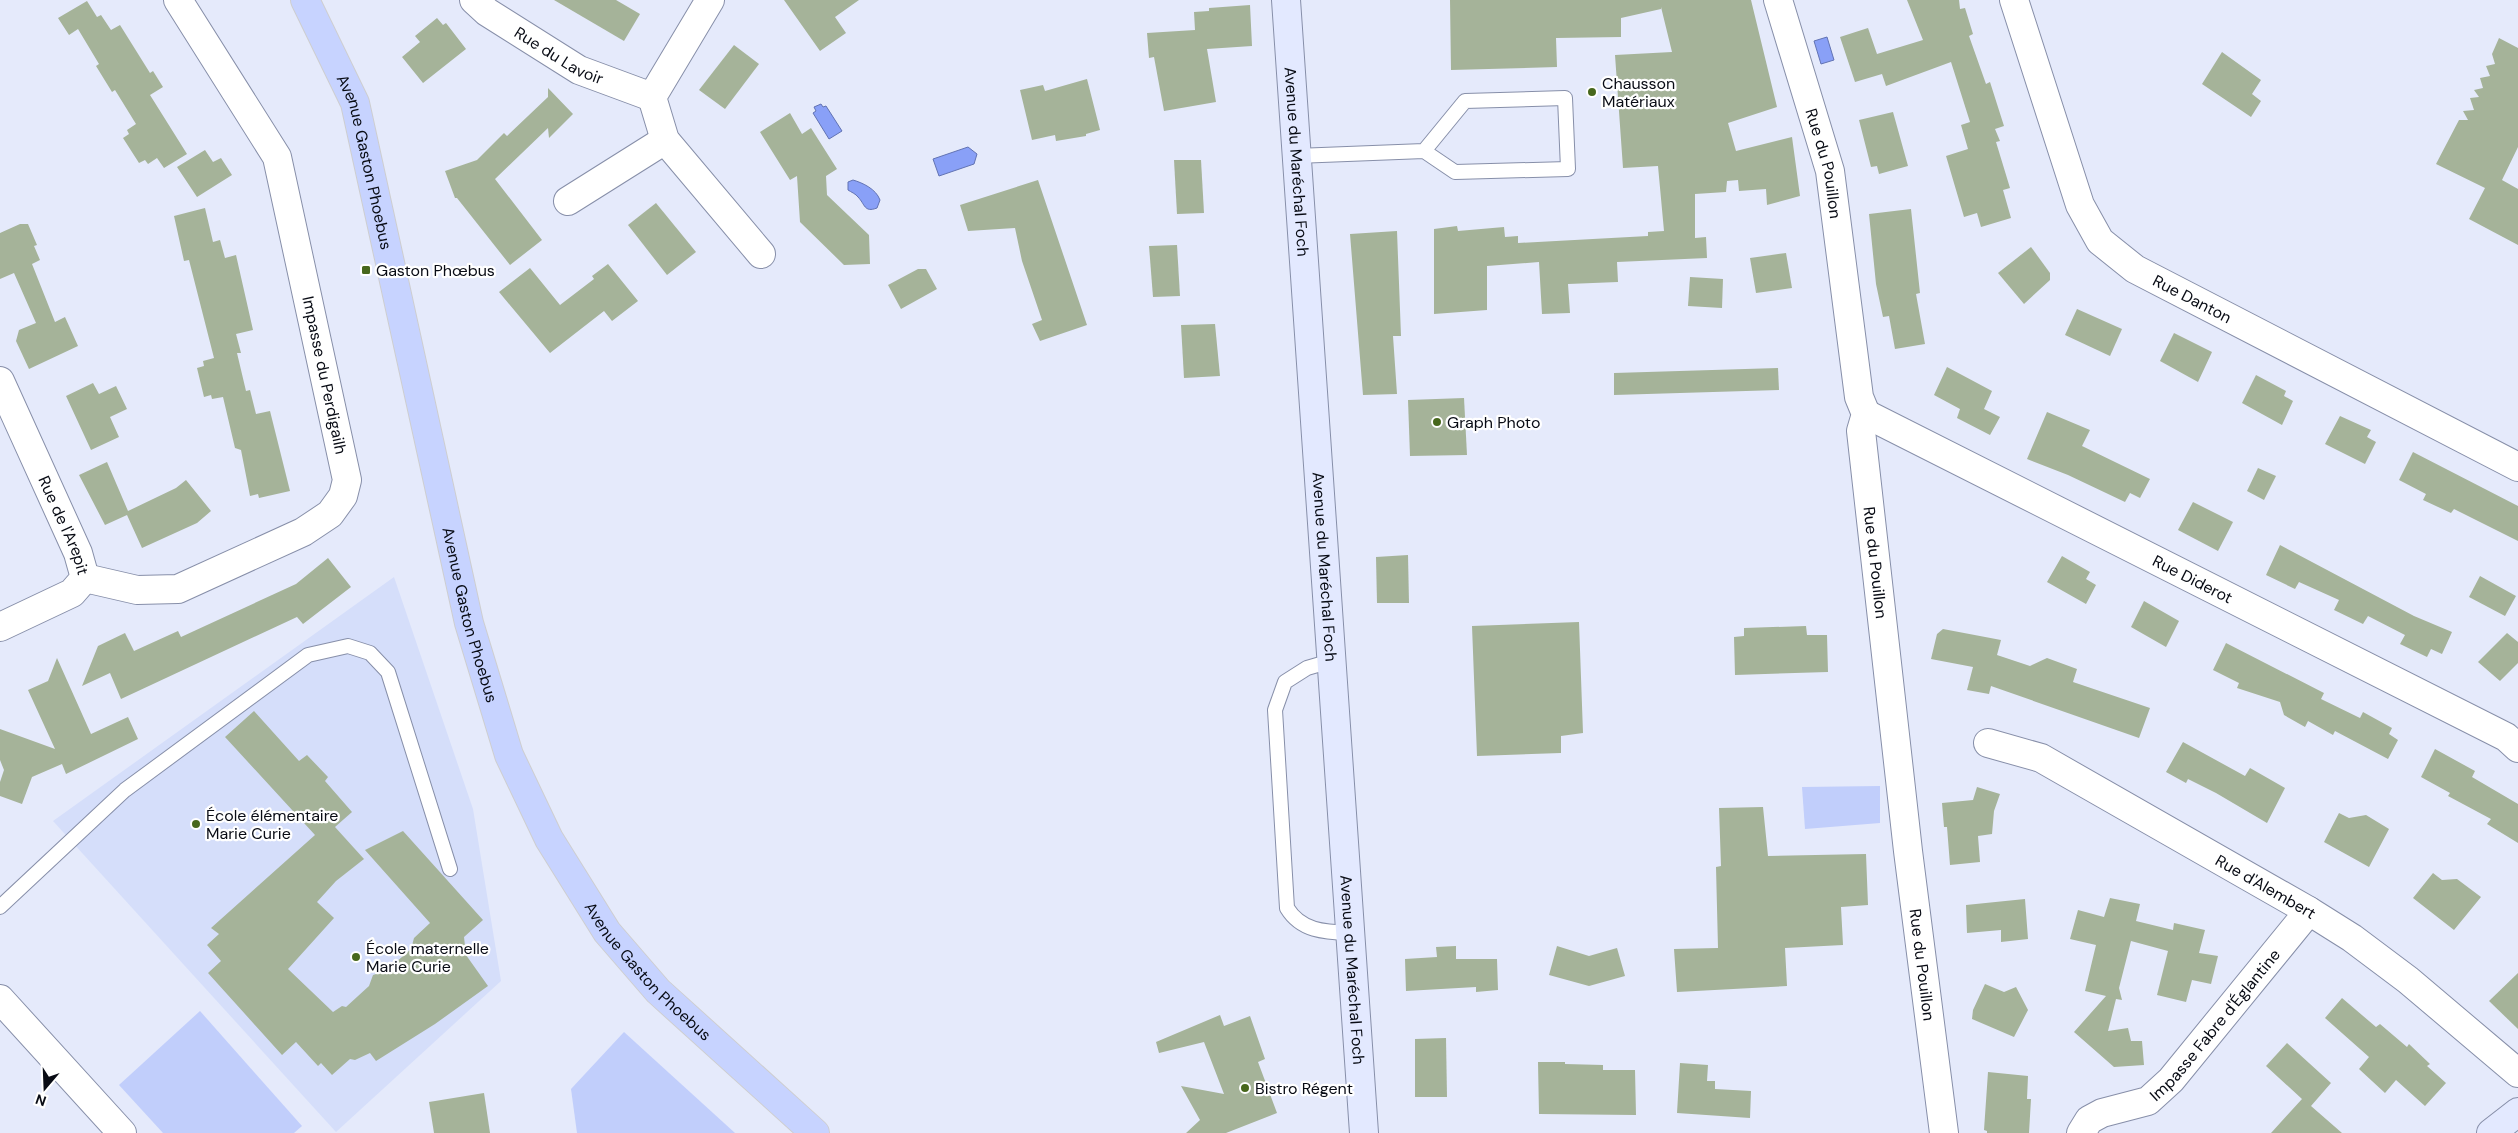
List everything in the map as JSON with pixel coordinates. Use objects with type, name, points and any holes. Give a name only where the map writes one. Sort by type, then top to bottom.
[{"type":"main road","name":"Avenue Gaston Phoebus","points":[[305,0],[355,103],[468,623],[508,755],[549,839],[607,932],[658,990],[815,1133]]},
{"type":"main road","name":"Avenue du Maréchal Foch","points":[[1286,0],[1364,1133]]},
{"type":"main road","points":[[2491,1133],[2518,1112]]},
{"type":"street","name":"Impasse du Perdigailh","points":[[85,578],[137,590],[178,589],[303,532],[330,514],[343,496],[347,480],[277,157],[178,0]]},
{"type":"street","name":"Rue du Lavoir","points":[[474,0],[487,12],[579,70],[652,97]]},
{"type":"street","points":[[710,0],[652,97],[665,140],[761,254]]},
{"type":"street","name":"Rue du Pouillon","points":[[1778,0],[1830,171],[1859,397],[1866,414],[1861,431],[1908,851],[1944,1133]]},
{"type":"street","name":"Rue Danton","points":[[2014,0],[2080,205],[2100,241],[2135,269],[2518,467]]},
{"type":"street","points":[[568,201],[665,140]]},
{"type":"street","name":"Rue de l'Arepit","points":[[0,381],[78,553],[85,578],[72,593],[0,627]]},
{"type":"street","name":"Rue Diderot","points":[[1866,414],[2514,736]]},
{"type":"street","name":"Rue d'Alembert","points":[[1988,743],[2041,758],[2309,910],[2352,938],[2408,980],[2518,1072]]},
{"type":"street","name":"Impasse Fabre d'Églantine","points":[[2081,1133],[2089,1120],[2102,1114],[2148,1101],[2171,1080],[2309,910]]},
{"type":"street","points":[[0,999],[122,1133]]},
{"type":"lane","points":[[1296,156],[1424,151],[1455,172],[1568,169],[1565,98],[1465,101],[1424,151]]},
{"type":"lane","points":[[0,907],[125,790],[308,655],[348,646],[370,653],[388,672],[450,868]]},
{"type":"lane","points":[[1331,662],[1306,668],[1285,682],[1275,710],[1287,908],[1294,920],[1321,931],[1350,933]]},
{"type":"shaded area","points":[[394,577],[473,809],[501,981],[336,1132],[53,821]]},
{"type":"shaded area","points":[[1880,786],[1880,823],[1805,829],[1802,787]]},
{"type":"shaded area","points":[[200,1011],[302,1126],[294,1133],[163,1133],[119,1085]]},
{"type":"shaded area","points":[[624,1032],[735,1133],[577,1133],[571,1089]]},
{"type":"water","points":[[1827,37],[1834,60],[1821,64],[1814,41]]},
{"type":"water","points":[[821,104],[823,107],[826,106],[842,131],[829,139],[813,113],[816,111],[814,107]]},
{"type":"water","points":[[968,147],[977,154],[974,164],[939,176],[933,159]]},
{"type":"water","points":[[853,180],[865,185],[876,193],[880,200],[877,208],[867,209],[857,196],[848,190],[848,182]]},
{"type":"building","points":[[554,0],[616,0],[640,14],[624,41]]},
{"type":"building","points":[[784,0],[859,0],[835,17],[846,33],[820,51]]},
{"type":"building","points":[[1450,0],[1751,0],[1777,107],[1728,123],[1736,151],[1792,137],[1800,196],[1767,205],[1766,189],[1739,191],[1738,180],[1727,181],[1726,192],[1695,194],[1695,238],[1706,237],[1707,258],[1617,262],[1618,282],[1568,284],[1570,313],[1542,314],[1539,262],[1487,266],[1487,310],[1434,314],[1434,229],[1457,226],[1458,231],[1504,227],[1505,237],[1518,236],[1518,243],[1648,236],[1648,232],[1664,231],[1658,166],[1623,168],[1615,55],[1672,52],[1661,7],[1661,9],[1621,18],[1621,37],[1556,38],[1557,67],[1451,70]]},
{"type":"building","points":[[1907,0],[1959,0],[1960,9],[1965,8],[1973,34],[1969,36],[1986,84],[1990,82],[2004,126],[1995,129],[2000,141],[1996,142],[2010,188],[2003,190],[2011,218],[1981,227],[1977,213],[1964,217],[1946,156],[1968,149],[1961,125],[1970,122],[1951,62],[1886,86],[1882,74],[1855,82],[1840,37],[1868,28],[1877,54],[1923,40]]},
{"type":"building","points":[[87,1],[97,17],[101,15],[111,30],[120,25],[150,73],[153,71],[163,87],[150,95],[187,154],[164,168],[157,158],[148,164],[145,160],[139,163],[123,138],[129,134],[127,130],[136,124],[115,90],[112,92],[96,66],[99,64],[78,29],[69,35],[58,18]]},
{"type":"building","points":[[1250,5],[1252,46],[1207,49],[1216,102],[1164,111],[1154,57],[1149,58],[1147,33],[1195,30],[1194,12],[1209,11],[1209,8]]},
{"type":"building","points":[[437,18],[443,25],[446,23],[466,49],[423,83],[402,57],[420,42],[415,36]]},
{"type":"building","points":[[2499,38],[2518,48],[2518,147],[2502,180],[2518,189],[2518,245],[2469,219],[2485,188],[2436,164],[2459,120],[2468,120],[2463,111],[2474,110],[2470,98],[2479,97],[2474,90],[2483,88],[2480,78],[2490,76],[2486,66],[2495,64],[2492,54]]},
{"type":"building","points":[[734,45],[759,64],[725,109],[699,90]]},
{"type":"building","points":[[2222,52],[2261,80],[2252,94],[2261,101],[2251,117],[2202,84]]},
{"type":"building","points":[[1087,79],[1100,130],[1086,134],[1086,136],[1056,141],[1055,135],[1032,140],[1020,90],[1043,85],[1045,91]]},
{"type":"building","points":[[548,88],[573,114],[549,138],[548,128],[495,179],[542,240],[510,265],[457,198],[455,198],[445,171],[477,160],[504,133],[507,136],[548,97]]},
{"type":"building","points":[[1893,112],[1908,166],[1879,174],[1877,166],[1871,167],[1859,120]]},
{"type":"building","points":[[790,113],[802,134],[811,128],[837,169],[826,176],[827,195],[869,235],[870,264],[844,265],[800,222],[797,176],[790,180],[760,132]]},
{"type":"building","points":[[205,150],[213,162],[221,158],[232,175],[197,197],[177,167]]},
{"type":"building","points":[[1174,160],[1201,160],[1204,213],[1177,214]]},
{"type":"building","points":[[1038,180],[1087,325],[1040,341],[1032,324],[1042,320],[1022,261],[1015,228],[968,231],[960,205]]},
{"type":"building","points":[[656,203],[696,252],[667,275],[628,225]]},
{"type":"building","points":[[205,208],[213,242],[220,240],[225,258],[236,255],[253,330],[236,334],[241,353],[237,353],[246,391],[250,390],[256,414],[270,411],[290,491],[259,498],[258,494],[250,496],[241,450],[235,448],[223,397],[212,399],[211,395],[204,397],[197,368],[204,366],[203,361],[214,358],[189,260],[184,261],[174,216]]},
{"type":"building","points":[[1911,209],[1920,293],[1916,294],[1925,344],[1895,349],[1889,316],[1883,317],[1876,284],[1869,214]]},
{"type":"building","points":[[20,224],[28,224],[37,245],[34,246],[40,260],[32,264],[55,322],[65,317],[78,346],[29,369],[16,341],[19,330],[36,323],[14,273],[0,279],[0,233]]},
{"type":"building","points":[[1397,231],[1401,336],[1393,336],[1397,394],[1363,395],[1350,234]]},
{"type":"building","points":[[1177,245],[1180,296],[1153,297],[1149,246]]},
{"type":"building","points":[[2031,247],[2050,273],[2050,280],[2024,304],[1998,273]]},
{"type":"building","points":[[1786,253],[1792,288],[1756,293],[1750,258]]},
{"type":"building","points":[[608,264],[638,301],[612,321],[604,311],[550,353],[499,292],[530,268],[560,305],[594,279],[592,276]]},
{"type":"building","points":[[918,269],[926,269],[937,289],[901,309],[888,285]]},
{"type":"building","points":[[1690,277],[1723,279],[1722,308],[1688,306]]},
{"type":"building","points":[[2077,309],[2122,329],[2110,356],[2065,335]]},
{"type":"building","points":[[1215,324],[1220,376],[1184,378],[1181,325]]},
{"type":"building","points":[[2174,333],[2212,352],[2198,382],[2160,361]]},
{"type":"building","points":[[1947,367],[1992,391],[1984,409],[2000,417],[1990,435],[1957,418],[1960,409],[1934,395]]},
{"type":"building","points":[[1778,368],[1779,390],[1614,395],[1614,373]]},
{"type":"building","points":[[2256,375],[2286,391],[2284,396],[2293,401],[2282,425],[2242,403]]},
{"type":"building","points":[[93,383],[99,394],[116,386],[127,409],[110,417],[119,437],[91,450],[66,396]]},
{"type":"building","name":"Graph Photo","points":[[1464,398],[1467,455],[1410,456],[1408,400]]},
{"type":"building","points":[[2047,412],[2090,430],[2082,446],[2150,479],[2140,498],[2130,493],[2125,502],[2068,475],[2027,459]]},
{"type":"building","points":[[2340,416],[2371,430],[2367,437],[2376,442],[2365,464],[2325,444]]},
{"type":"building","points":[[2413,452],[2518,506],[2518,541],[2454,509],[2451,513],[2423,500],[2426,494],[2399,480]]},
{"type":"building","points":[[107,462],[128,511],[176,488],[186,480],[211,511],[197,523],[142,548],[127,515],[105,525],[79,475]]},
{"type":"building","points":[[2258,468],[2276,476],[2264,500],[2247,491]]},
{"type":"building","points":[[2193,502],[2233,522],[2218,551],[2178,530]]},
{"type":"building","points":[[2280,545],[2414,616],[2452,632],[2442,654],[2431,649],[2427,657],[2400,644],[2405,635],[2368,616],[2363,624],[2334,610],[2339,600],[2299,582],[2295,589],[2266,575]]},
{"type":"building","points":[[1408,555],[1409,603],[1377,603],[1376,557]]},
{"type":"building","points":[[2062,556],[2090,572],[2086,579],[2096,585],[2086,604],[2047,582]]},
{"type":"building","points":[[328,558],[351,587],[303,624],[297,617],[121,699],[110,673],[82,686],[98,646],[125,633],[134,651],[178,631],[181,637],[296,584]]},
{"type":"building","points":[[2480,576],[2516,596],[2505,616],[2469,597]]},
{"type":"building","points":[[2144,601],[2179,621],[2166,647],[2131,627]]},
{"type":"building","points":[[1579,622],[1583,733],[1561,736],[1561,753],[1477,756],[1472,626]]},
{"type":"building","points":[[1806,626],[1807,635],[1827,635],[1828,672],[1735,675],[1734,637],[1744,636],[1744,628]]},
{"type":"building","points":[[1943,629],[2001,640],[1997,655],[2030,666],[2047,658],[2077,669],[2073,682],[2150,708],[2139,738],[1991,686],[1989,694],[1967,690],[1973,667],[1931,659],[1937,634]]},
{"type":"building","points":[[2507,633],[2518,642],[2518,663],[2500,681],[2478,662]]},
{"type":"building","points":[[2226,643],[2324,693],[2321,699],[2360,718],[2363,712],[2392,728],[2389,734],[2398,740],[2388,759],[2335,731],[2333,735],[2308,721],[2305,727],[2284,715],[2280,702],[2237,688],[2239,683],[2213,670]]},
{"type":"building","points":[[57,658],[91,734],[128,717],[138,739],[66,774],[62,764],[32,777],[22,804],[0,796],[0,782],[4,770],[0,760],[0,729],[55,749],[28,690],[48,681]]},
{"type":"building","points":[[254,711],[299,761],[307,755],[328,777],[325,781],[352,812],[335,827],[364,859],[336,881],[317,902],[334,918],[288,969],[333,1012],[342,1006],[346,1007],[369,986],[373,975],[386,971],[411,949],[414,938],[430,923],[365,850],[403,831],[483,920],[464,937],[466,955],[488,986],[435,1024],[376,1061],[370,1053],[355,1060],[350,1059],[332,1075],[321,1063],[318,1066],[296,1042],[282,1055],[208,973],[221,961],[207,945],[219,934],[211,928],[315,835],[225,737]]},
{"type":"building","points":[[2183,742],[2245,776],[2250,768],[2285,788],[2267,823],[2216,793],[2188,779],[2186,783],[2166,772]]},
{"type":"building","points":[[2435,749],[2475,771],[2472,777],[2518,804],[2518,843],[2487,824],[2491,819],[2448,796],[2450,793],[2421,777]]},
{"type":"building","points":[[1977,787],[2000,794],[1994,811],[1992,834],[1978,836],[1980,862],[1950,865],[1947,827],[1944,827],[1942,803],[1973,800]]},
{"type":"building","points":[[1763,807],[1768,856],[1866,854],[1868,905],[1841,907],[1843,945],[1785,948],[1787,986],[1677,992],[1674,949],[1718,948],[1716,867],[1721,866],[1719,808]]},
{"type":"building","points":[[2339,813],[2349,818],[2366,815],[2389,829],[2369,867],[2324,842]]},
{"type":"building","points":[[2433,873],[2442,880],[2457,879],[2481,897],[2454,930],[2413,898]]},
{"type":"building","points":[[2110,898],[2140,904],[2136,921],[2173,930],[2174,923],[2205,930],[2199,953],[2218,956],[2211,984],[2192,980],[2186,1002],[2157,995],[2168,951],[2131,941],[2119,988],[2122,1000],[2116,999],[2108,1031],[2128,1028],[2131,1041],[2142,1041],[2144,1065],[2114,1067],[2074,1032],[2106,996],[2085,991],[2096,945],[2070,939],[2078,910],[2104,917]]},
{"type":"building","points":[[2025,899],[2028,939],[2001,942],[2001,930],[1967,933],[1966,905]]},
{"type":"building","points":[[1456,946],[1456,959],[1497,959],[1498,990],[1476,992],[1476,987],[1406,991],[1405,959],[1437,957],[1436,947]]},
{"type":"building","points":[[1557,946],[1589,956],[1617,948],[1625,976],[1589,986],[1549,975]]},
{"type":"building","points":[[2518,973],[2518,1029],[2489,1001]]},
{"type":"building","points":[[1985,984],[2004,992],[2016,987],[2028,1010],[2014,1037],[1972,1019],[1973,1010]]},
{"type":"building","points":[[2342,998],[2376,1027],[2380,1024],[2407,1047],[2409,1044],[2430,1064],[2427,1066],[2446,1083],[2425,1106],[2396,1080],[2385,1093],[2359,1069],[2369,1057],[2325,1018]]},
{"type":"building","name":"Bistro Régent","points":[[1220,1015],[1224,1026],[1250,1016],[1265,1059],[1258,1062],[1277,1113],[1226,1133],[1186,1133],[1200,1120],[1181,1086],[1224,1094],[1204,1042],[1159,1053],[1156,1042]]},
{"type":"building","points":[[1446,1038],[1447,1097],[1415,1097],[1415,1039]]},
{"type":"building","points":[[2287,1043],[2331,1083],[2311,1106],[2342,1133],[2271,1133],[2302,1099],[2266,1066]]},
{"type":"building","points":[[1538,1062],[1603,1065],[1603,1070],[1635,1070],[1636,1115],[1539,1114]]},
{"type":"building","points":[[1680,1063],[1708,1065],[1707,1081],[1715,1081],[1715,1089],[1751,1091],[1750,1118],[1677,1113]]},
{"type":"building","points":[[1988,1072],[2028,1076],[2027,1099],[2031,1099],[2029,1133],[1987,1133],[1984,1130]]},
{"type":"building","points":[[484,1093],[490,1133],[434,1133],[429,1102]]},
{"type":"place","name":"Chausson Matériaux","points":[[1592,92]]},
{"type":"place","name":"Gaston Phœbus","points":[[366,270]]},
{"type":"place","name":"Graph Photo","points":[[1437,422]]},
{"type":"place","name":"École élémentaire Marie Curie","points":[[196,824]]},
{"type":"place","name":"École maternelle Marie Curie","points":[[356,957]]},
{"type":"place","name":"Bistro Régent","points":[[1245,1088]]}]
